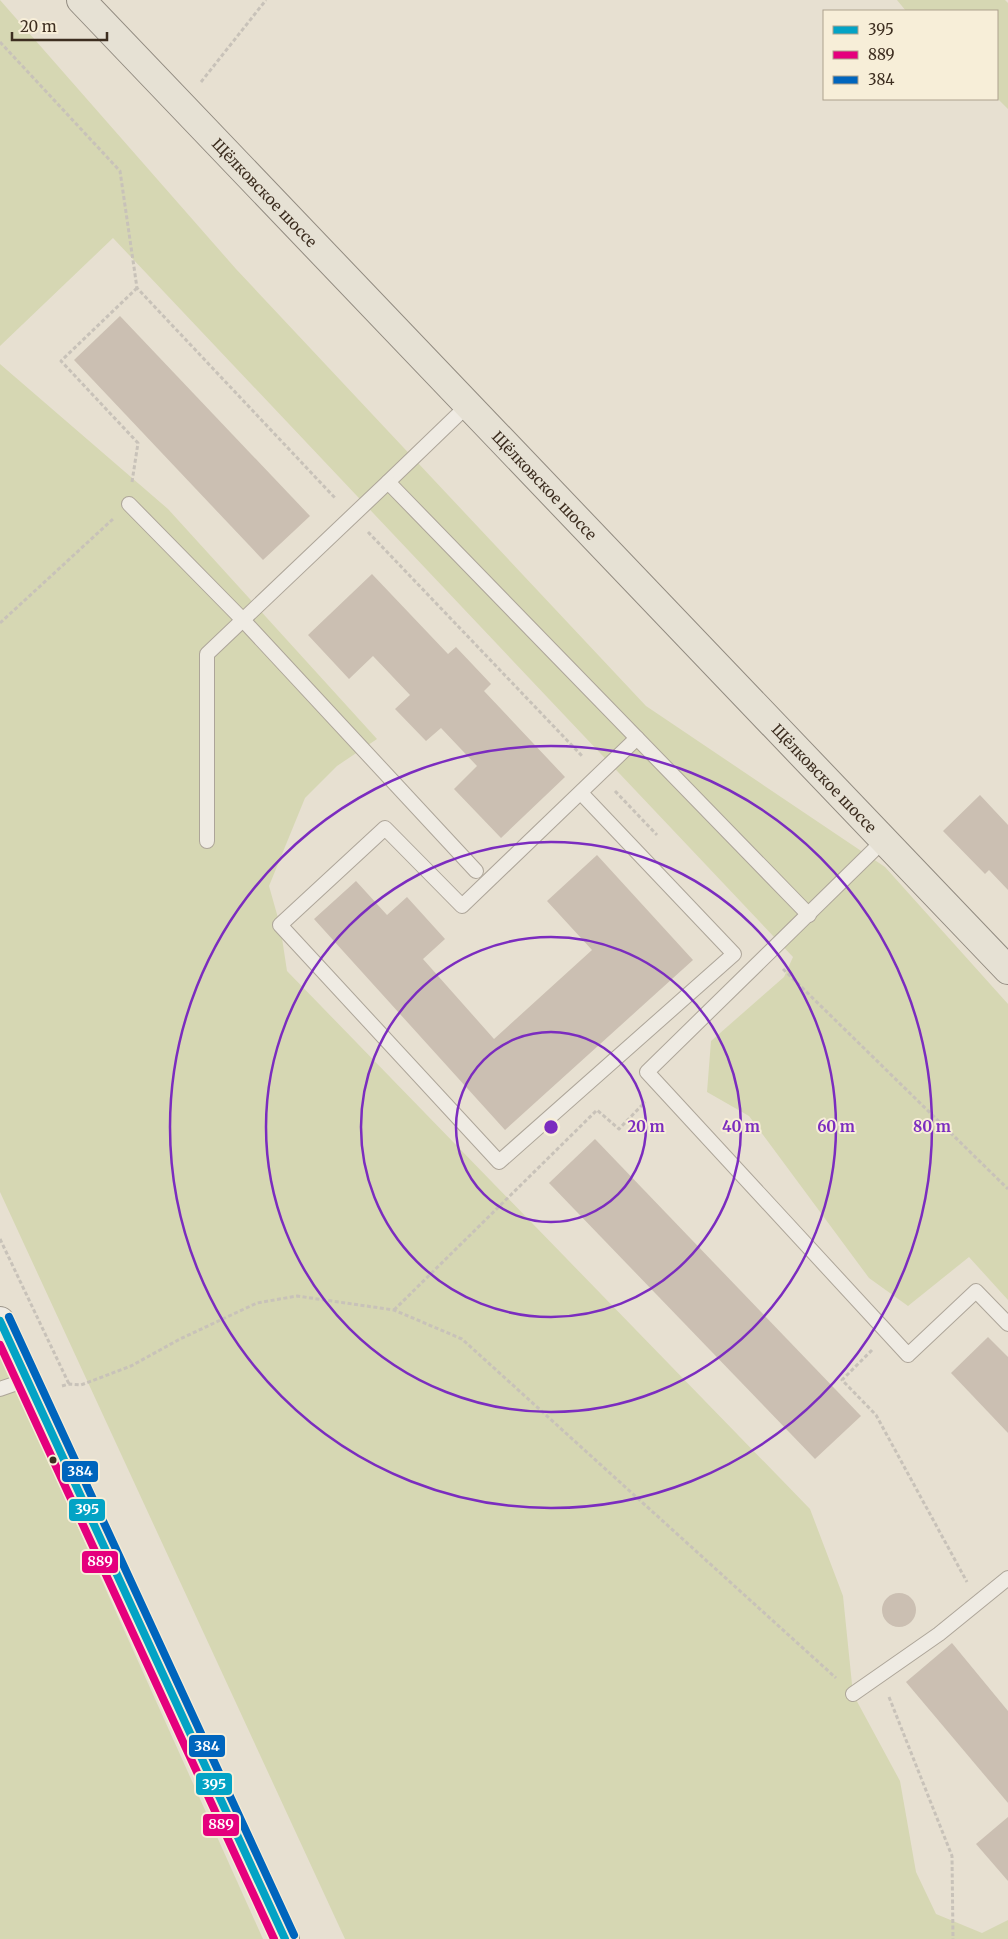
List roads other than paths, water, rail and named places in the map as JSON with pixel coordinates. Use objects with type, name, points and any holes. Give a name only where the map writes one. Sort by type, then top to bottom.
[{"type":"main road","name":"Щёлковское шоссе","points":[[81,0],[1008,970]]},
{"type":"main road","points":[[0,1321],[285,1939]]},
{"type":"lane","points":[[207,841],[207,654],[468,405]]},
{"type":"lane","points":[[388,482],[808,915]]},
{"type":"lane","points":[[129,504],[243,620],[476,871]]},
{"type":"lane","points":[[581,793],[734,954],[499,1162],[280,925],[386,828],[462,906],[637,738]]},
{"type":"lane","points":[[884,840],[769,955],[647,1072],[908,1356],[976,1290],[1008,1324]]},
{"type":"lane","points":[[0,1389],[26,1380]]},
{"type":"lane","points":[[854,1694],[939,1634],[1008,1578]]}]
